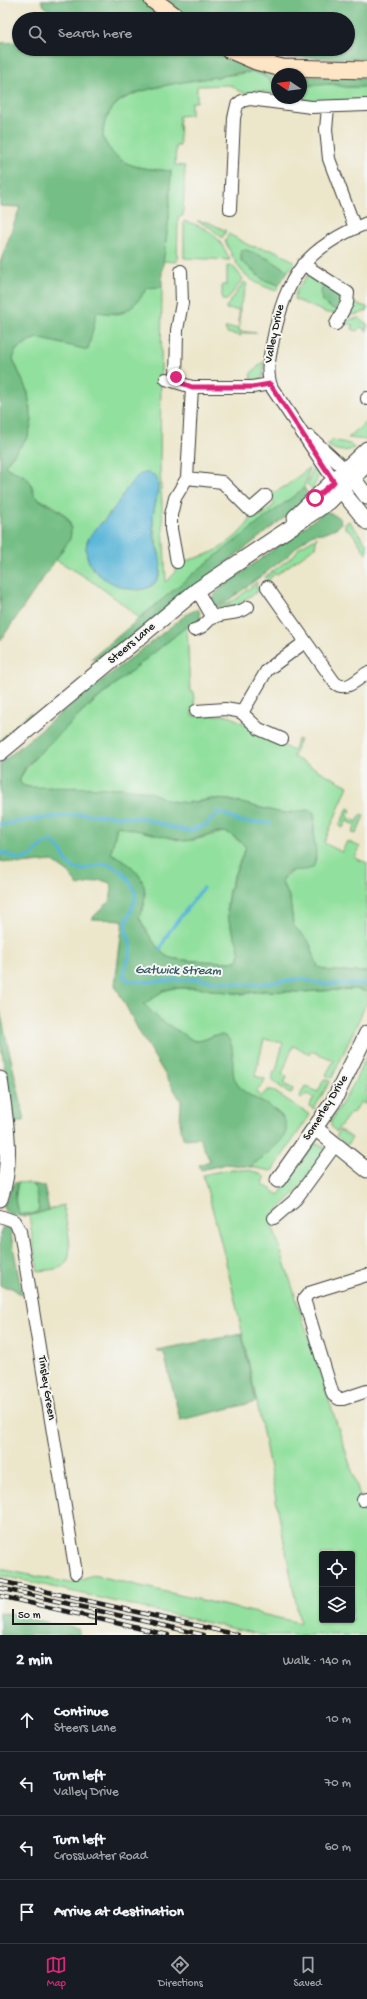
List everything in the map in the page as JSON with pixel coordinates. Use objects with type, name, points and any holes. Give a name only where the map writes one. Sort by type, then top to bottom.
[{"type":"main road","points":[[153,0],[169,12]]},
{"type":"main road","points":[[244,56],[256,61],[282,68],[367,70]]},
{"type":"street","points":[[230,209],[233,128],[237,105],[242,101],[250,99],[296,106],[328,108],[367,106]]},
{"type":"street","points":[[328,108],[326,129],[329,159],[355,228]]},
{"type":"street","name":"Valley Drive","points":[[337,486],[270,384],[268,368],[279,311],[287,288],[303,264],[322,247],[355,228],[367,223]]},
{"type":"street","points":[[303,264],[348,293],[347,303],[336,324]]},
{"type":"street","points":[[181,271],[182,303],[171,380],[192,387],[252,387],[270,384]]},
{"type":"street","points":[[177,562],[171,529],[171,511],[176,495],[187,478],[192,387]]},
{"type":"street","points":[[297,425],[350,474],[367,497]]},
{"type":"street","name":"Steers Lane","points":[[350,474],[367,449]]},
{"type":"street","name":"Steers Lane","points":[[0,753],[197,590],[268,542],[350,474],[367,464]]},
{"type":"street","points":[[187,478],[222,482],[250,510],[266,496]]},
{"type":"street","points":[[337,486],[367,522]]},
{"type":"street","points":[[267,587],[337,685],[347,686],[367,673]]},
{"type":"street","points":[[197,590],[213,618]]},
{"type":"street","points":[[194,630],[207,625],[213,618],[228,613],[239,613],[248,607]]},
{"type":"street","points":[[242,713],[267,670],[305,642]]},
{"type":"street","points":[[196,712],[225,709],[242,713],[259,729],[282,739]]},
{"type":"street","name":"Somerley Drive","points":[[278,1180],[338,1094],[367,1033]]},
{"type":"street","points":[[0,1079],[7,1138],[4,1188],[0,1199]]},
{"type":"street","points":[[315,1128],[367,1170]]},
{"type":"street","points":[[274,1218],[296,1199],[336,1144]]},
{"type":"street","name":"Tinsley Green","points":[[0,1216],[14,1221],[20,1231],[76,1573]]},
{"type":"street","points":[[367,1275],[309,1293],[304,1299],[333,1395],[339,1399],[343,1399],[367,1391]]},
{"type":"green space","points":[[41,0],[367,0],[367,59],[272,56],[355,56],[355,12],[50,12]]},
{"type":"green space","points":[[12,42],[12,56],[232,56],[271,73],[271,82],[260,74],[247,72],[141,91],[120,101],[109,113],[105,123],[103,138],[116,156],[131,165],[171,171],[169,218],[162,272],[162,287],[147,288],[132,307],[121,312],[97,312],[88,350],[37,338],[29,341],[16,350],[13,359],[28,393],[32,421],[28,437],[5,465],[7,468],[23,475],[28,479],[36,497],[61,512],[69,522],[71,530],[70,539],[0,641],[0,263],[20,207],[0,206],[0,43]]},
{"type":"green space","points":[[252,72],[264,75],[271,83],[271,93],[255,90],[251,95],[239,91],[231,85],[197,86],[197,102],[191,102],[191,115],[179,116],[180,146],[176,146],[175,165],[185,166],[183,216],[178,217],[177,262],[163,261],[169,218],[171,171],[140,167],[123,161],[109,148],[103,138],[103,133],[109,113],[120,101],[147,90],[183,82]]},
{"type":"green space","points":[[307,76],[367,78],[367,87],[345,87],[332,84],[307,86]]},
{"type":"green space","points":[[332,84],[345,87],[367,87],[367,101],[307,100],[307,86]]},
{"type":"green space","points":[[184,221],[201,227],[213,234],[222,245],[230,260],[184,258]]},
{"type":"green space","points":[[197,221],[208,222],[226,231],[222,238],[211,228]]},
{"type":"green space","points":[[229,234],[250,246],[276,251],[295,262],[288,271],[269,259],[246,250],[252,271],[264,280],[279,285],[276,291],[249,278],[239,267],[225,241]]},
{"type":"green space","points":[[246,250],[269,259],[288,271],[279,285],[264,280],[241,261],[241,251]]},
{"type":"green space","points":[[227,266],[233,266],[243,279],[227,300],[222,300],[222,285],[227,285]]},
{"type":"green space","points":[[308,275],[317,283],[324,285],[321,291],[326,305],[338,310],[336,313],[327,313],[294,299],[297,289]]},
{"type":"green space","points":[[244,282],[247,284],[240,306],[239,331],[257,333],[241,333],[241,336],[227,333],[225,328],[239,328],[239,310],[226,309],[226,307]]},
{"type":"green space","points":[[324,285],[329,285],[345,295],[338,310],[331,308],[323,302],[321,291]]},
{"type":"green space","points":[[147,287],[162,287],[160,467],[166,582],[174,574],[178,564],[210,553],[231,540],[247,525],[253,514],[257,513],[261,516],[275,504],[271,499],[271,494],[286,486],[309,468],[304,488],[139,618],[98,586],[54,559],[69,538],[71,525],[68,519],[53,506],[34,495],[33,488],[25,477],[7,468],[5,465],[28,437],[28,393],[13,359],[16,350],[29,341],[37,338],[47,340],[97,312],[117,314],[125,312]],"holes":[[[155,475],[158,490],[153,524],[160,564],[159,577],[153,585],[144,589],[122,587],[102,577],[94,569],[88,559],[87,541],[120,501],[132,482]]]},
{"type":"green space","points":[[352,303],[367,307],[367,311],[359,314],[343,316]]},
{"type":"green space","points":[[359,318],[367,324],[367,331],[361,327],[357,331],[352,329],[353,325],[341,321]]},
{"type":"green space","points":[[264,361],[263,377],[257,381],[251,379],[251,373]]},
{"type":"green space","points":[[367,421],[367,440],[348,438]]},
{"type":"green space","points":[[333,440],[350,444],[354,448],[343,451],[333,449],[327,445]]},
{"type":"green space","points":[[316,464],[317,477],[316,483],[312,489],[307,484]]},
{"type":"green space","points":[[304,488],[311,497],[102,659],[91,659],[195,572]]},
{"type":"green space","points":[[326,511],[340,518],[341,523],[338,527],[324,533],[313,534],[289,555],[233,597],[214,608],[209,602],[221,588]]},
{"type":"green space","points":[[349,521],[367,544],[367,555],[351,531],[345,528],[345,524]]},
{"type":"green space","points":[[317,537],[315,547],[276,575],[275,573],[268,581],[265,577],[293,556],[300,547]]},
{"type":"green space","points":[[257,582],[256,588],[263,589],[267,596],[265,599],[259,590],[236,606],[227,606],[221,611],[216,610],[222,605],[235,600]]},
{"type":"green space","points":[[198,609],[200,613],[200,623],[195,626],[187,626],[93,702],[26,766],[19,780],[22,785],[29,787],[122,788],[150,792],[170,801],[189,803],[213,799],[229,800],[282,813],[303,810],[314,812],[314,837],[316,853],[314,866],[306,870],[290,872],[282,879],[283,885],[290,898],[293,925],[309,942],[318,967],[330,971],[367,972],[367,992],[356,989],[302,992],[262,991],[242,994],[196,988],[173,988],[163,991],[144,1004],[159,1019],[194,1041],[218,1035],[226,1036],[230,1040],[232,1046],[233,1071],[238,1085],[246,1093],[275,1110],[283,1119],[286,1127],[285,1135],[271,1150],[250,1167],[226,1164],[201,1170],[199,1165],[210,1161],[199,1138],[183,1139],[180,1122],[181,1101],[140,1033],[115,985],[123,920],[91,919],[110,901],[112,889],[110,883],[101,880],[78,886],[69,873],[52,861],[21,864],[0,861],[0,764],[57,716],[187,614]],"holes":[[[117,826],[184,841],[212,833],[223,832],[233,836],[246,847],[232,881],[227,908],[229,922],[239,951],[238,960],[231,962],[190,961],[174,959],[164,955],[152,939],[139,917],[145,896],[141,879],[136,871],[111,853]]]},
{"type":"green space","points":[[187,626],[190,692],[193,692],[195,707],[192,712],[193,716],[228,715],[293,751],[298,739],[300,740],[293,757],[348,786],[324,843],[342,852],[347,841],[360,847],[355,858],[367,863],[367,972],[330,971],[318,967],[311,946],[293,925],[290,898],[283,885],[282,879],[294,870],[312,868],[316,859],[314,837],[315,816],[307,810],[289,814],[229,800],[213,799],[184,803],[175,839],[194,840],[223,832],[229,833],[246,847],[229,889],[227,907],[229,921],[239,950],[240,955],[238,960],[231,962],[181,960],[168,957],[160,950],[152,939],[139,916],[145,905],[132,867],[111,853],[117,826],[142,790],[42,789],[28,787],[20,783],[25,770],[41,751],[65,728],[93,703]]},
{"type":"green space","points":[[31,712],[30,723],[0,747],[0,740]]},
{"type":"green space","points":[[348,808],[351,810],[347,817],[357,822],[361,814],[364,816],[356,834],[352,833],[356,825],[346,821],[343,828],[339,826]]},
{"type":"green space","points":[[173,988],[196,988],[242,994],[262,991],[302,992],[356,989],[367,992],[367,1002],[332,1078],[326,1075],[334,1060],[311,1051],[310,1054],[293,1046],[282,1074],[287,1077],[284,1084],[293,1089],[291,1094],[288,1093],[272,1080],[274,1071],[276,1071],[283,1043],[264,1039],[255,1076],[265,1079],[262,1086],[256,1091],[260,1097],[268,1090],[272,1090],[310,1115],[272,1171],[250,1167],[274,1148],[283,1117],[270,1107],[248,1095],[237,1083],[232,1072],[231,1044],[214,1035],[201,1041],[192,1040],[168,1026],[153,1014],[144,1004],[163,991]]},
{"type":"green space","points":[[0,1011],[25,1120],[15,1123],[0,1041]]},
{"type":"green space","points":[[367,1055],[367,1105],[361,1102],[353,1113],[351,1112],[336,1132],[331,1126],[331,1121],[353,1085]]},
{"type":"green space","points":[[324,1079],[330,1081],[314,1109],[309,1106],[314,1098],[307,1094],[301,1099],[300,1096],[305,1086],[318,1092]]},
{"type":"green space","points":[[340,1130],[352,1138],[347,1145],[336,1136]]},
{"type":"green space","points":[[314,1144],[319,1144],[327,1150],[296,1192],[270,1218],[367,1517],[367,1635],[261,1635],[0,1575],[0,1569],[70,1583],[93,1575],[300,1623],[232,1286],[203,1175],[235,1170],[252,1171],[265,1178],[263,1184],[279,1195]]},
{"type":"green space","points":[[14,1183],[18,1183],[15,1194],[16,1207],[20,1214],[33,1214],[39,1210],[35,1186],[32,1184],[44,1186],[49,1210],[27,1216],[17,1216],[5,1211],[4,1205]]},
{"type":"green space","points":[[18,1183],[30,1184],[35,1189],[39,1208],[36,1214],[63,1205],[70,1246],[67,1261],[63,1266],[38,1271],[29,1216],[32,1214],[20,1214],[16,1207],[16,1191]]},
{"type":"green space","points":[[6,1227],[10,1229],[22,1295],[12,1288],[0,1286],[0,1234],[2,1228]]},
{"type":"green space","points":[[242,1334],[256,1402],[180,1420],[164,1353],[156,1350]]},
{"type":"green space","points":[[0,1612],[79,1629],[79,1635],[0,1635]]},
{"type":"water","points":[[149,473],[157,480],[158,485],[153,516],[153,526],[154,537],[160,556],[161,565],[159,575],[155,583],[141,590],[133,590],[116,585],[98,574],[89,561],[86,545],[92,533],[113,510],[134,480],[140,474]]},
{"type":"waterway","points":[[0,825],[81,814],[143,818],[189,831],[206,825],[219,812],[241,822],[270,823]]},
{"type":"waterway","name":"Gatwick Stream","points":[[0,852],[22,859],[31,856],[43,845],[51,842],[58,847],[70,866],[74,868],[83,869],[105,864],[115,867],[124,874],[132,884],[135,895],[135,900],[126,926],[126,932],[131,949],[124,976],[129,981],[146,982],[197,979],[252,985],[300,979],[324,984],[367,984]]},
{"type":"waterway","points":[[160,949],[169,932],[203,888]]},
{"type":"railway","points":[[0,1581],[238,1635]]},
{"type":"railway","points":[[0,1588],[204,1635]]},
{"type":"railway","points":[[0,1596],[168,1635]]},
{"type":"route","points":[[176,377],[176,381],[192,387],[252,387],[270,384],[334,482],[315,498]]}]
